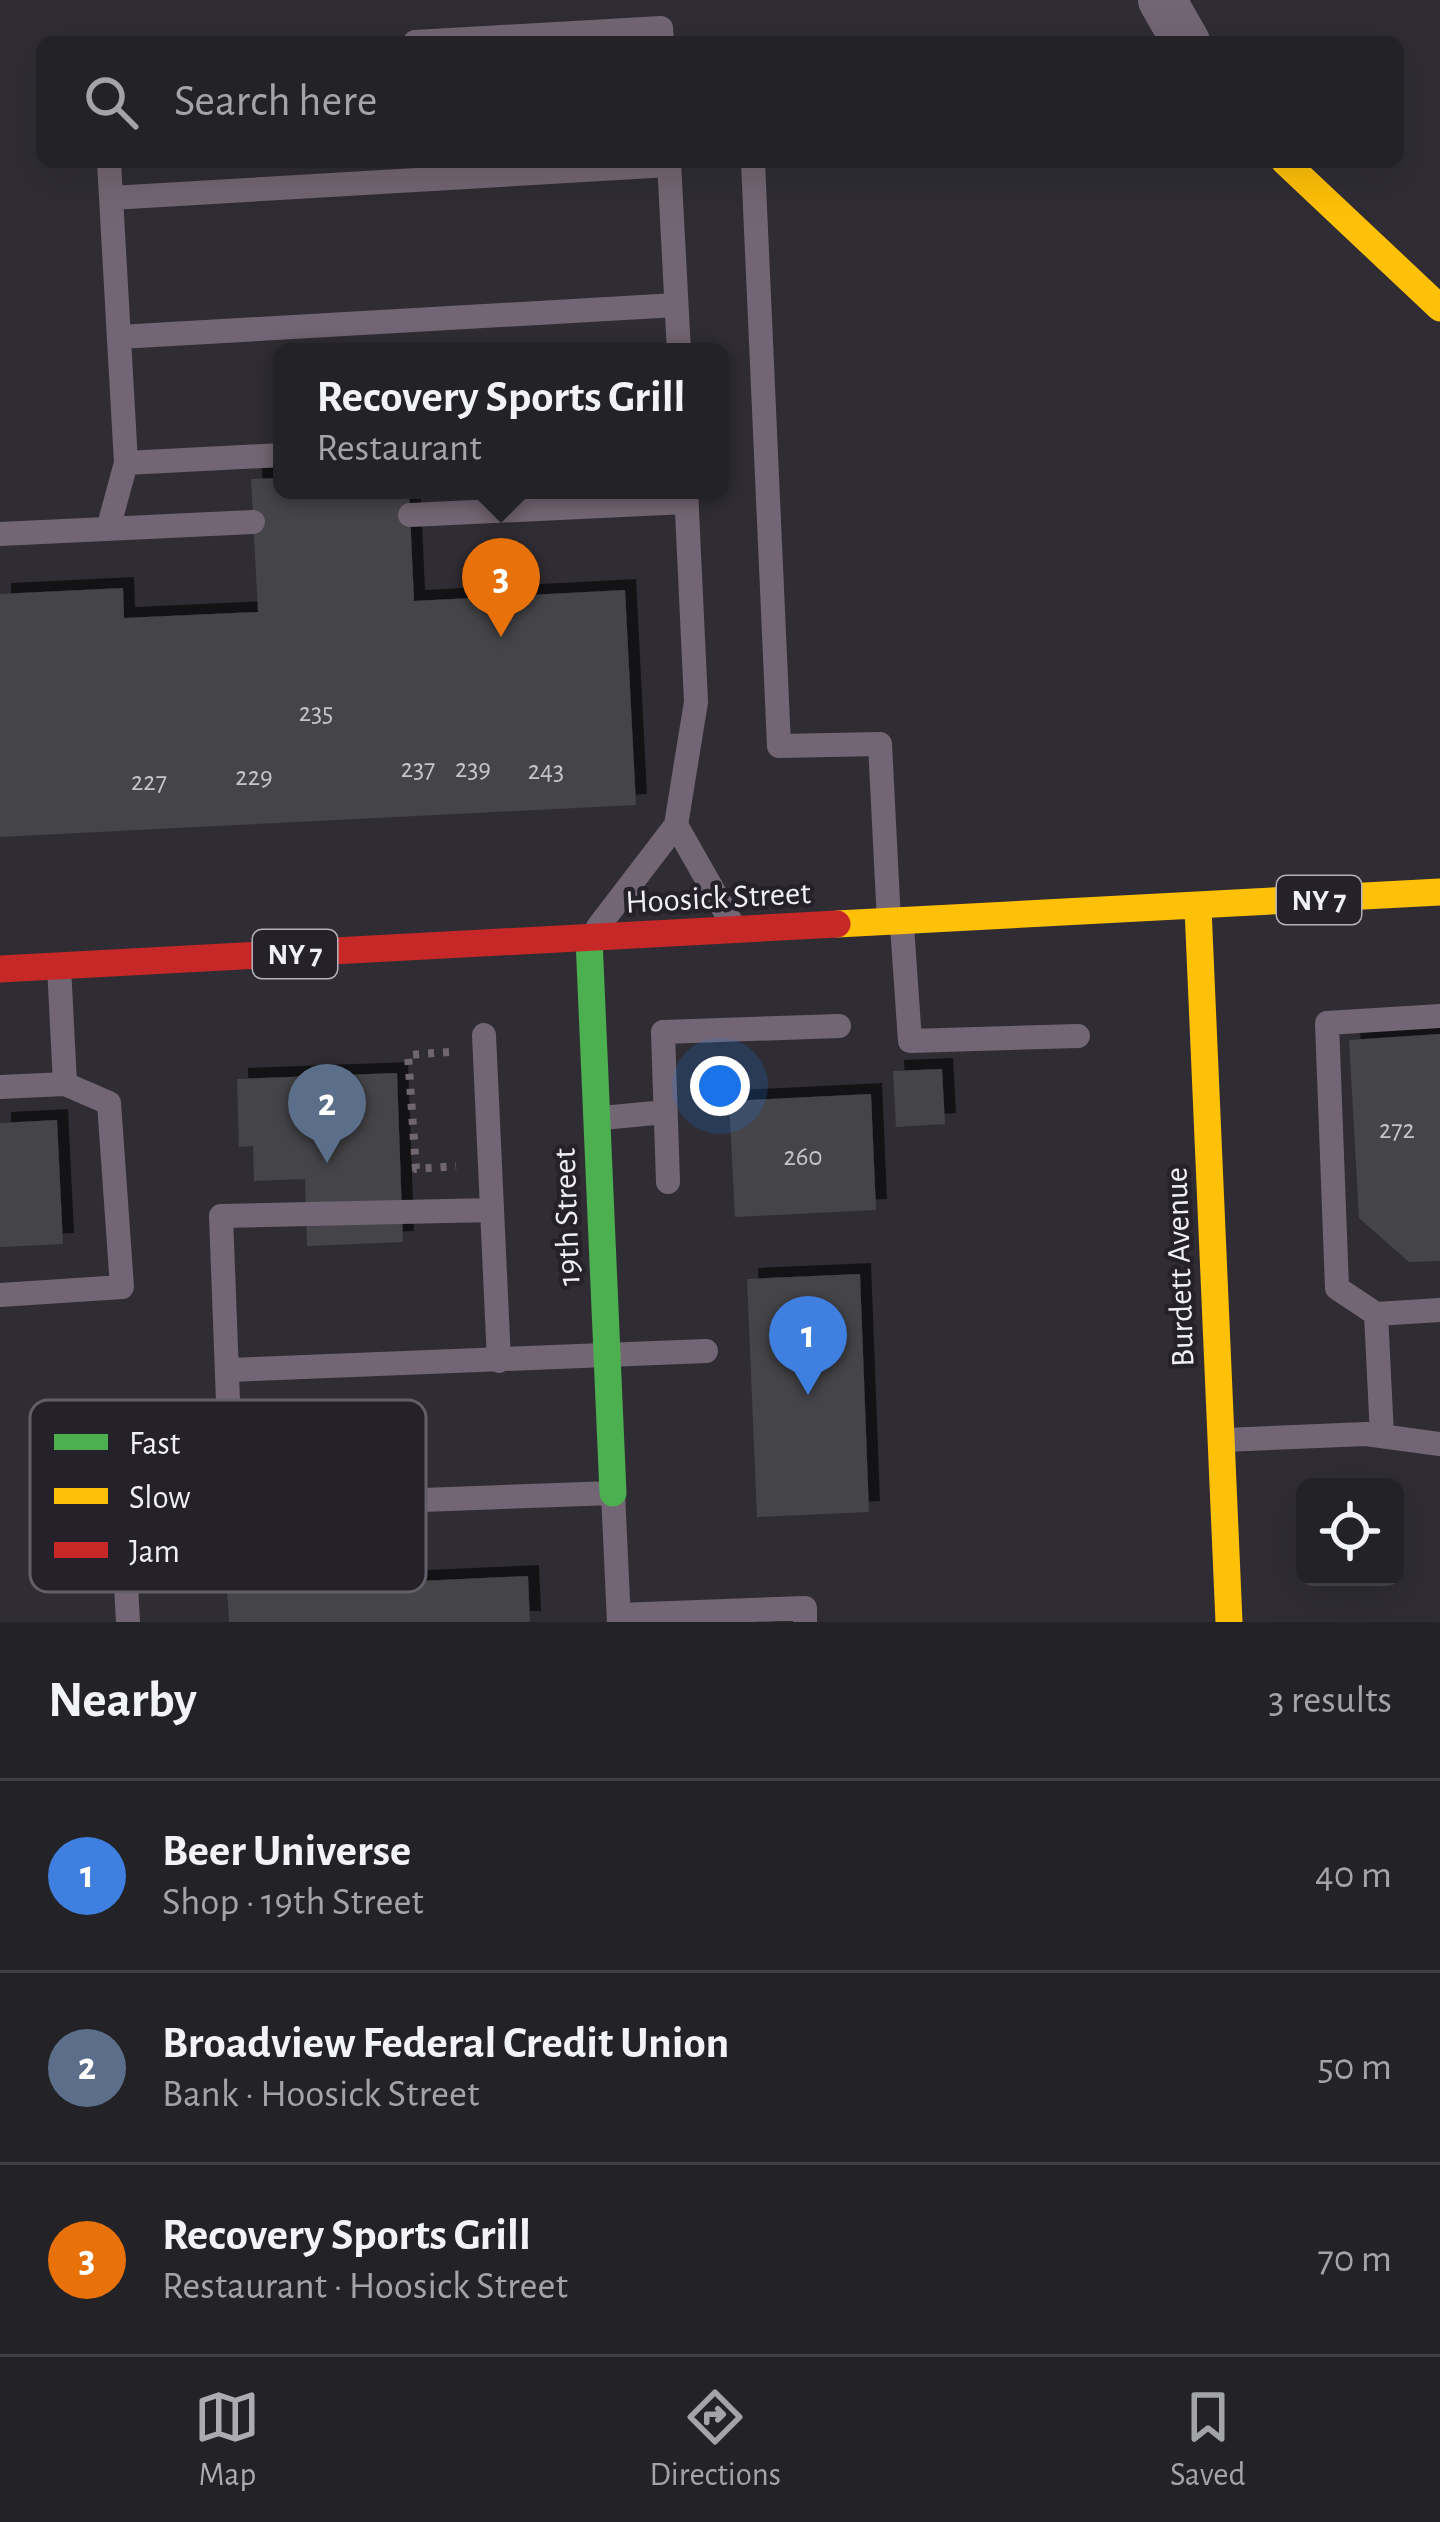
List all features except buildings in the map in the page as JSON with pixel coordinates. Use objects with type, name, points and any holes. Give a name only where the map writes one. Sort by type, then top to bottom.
[{"type":"main road","points":[[1291,168],[1440,308]]},
{"type":"main road","name":"Hoosick Street","points":[[0,969],[1440,892]]},
{"type":"main road","name":"Burdett Avenue","points":[[1198,908],[1229,1622]]},
{"type":"main road","name":"19th Street","points":[[589,939],[613,1493]]},
{"type":"street","points":[[1162,0],[1183,36]]},
{"type":"lane","points":[[520,36],[661,28],[662,36]]},
{"type":"lane","points":[[108,529],[126,463],[109,168]]},
{"type":"lane","points":[[111,198],[589,168]]},
{"type":"lane","points":[[669,168],[678,343]]},
{"type":"lane","points":[[753,168],[779,746],[880,744],[910,1041],[1078,1036]]},
{"type":"lane","points":[[119,337],[676,305]]},
{"type":"lane","points":[[126,463],[273,455]]},
{"type":"lane","points":[[410,515],[642,499]]},
{"type":"lane","points":[[589,939],[676,825],[696,702],[686,499]]},
{"type":"lane","points":[[0,534],[253,523]]},
{"type":"lane","points":[[676,825],[736,932]]},
{"type":"lane","points":[[59,966],[65,1084]]},
{"type":"lane","points":[[1440,1016],[1327,1023],[1337,1288],[1376,1314],[1440,1310]]},
{"type":"lane","points":[[668,1182],[663,1032],[839,1026]]},
{"type":"lane","points":[[484,1035],[500,1360]]},
{"type":"lane","points":[[0,1087],[65,1084],[109,1103],[122,1287],[0,1295]]},
{"type":"lane","points":[[597,1118],[665,1112]]},
{"type":"lane","points":[[229,1400],[220,1216],[492,1210]]},
{"type":"lane","points":[[1376,1314],[1382,1436]]},
{"type":"lane","points":[[228,1370],[706,1352]]},
{"type":"lane","points":[[1221,1440],[1382,1436],[1440,1444]]},
{"type":"lane","points":[[426,1500],[613,1493],[619,1619],[805,1608],[806,1622]]},
{"type":"lane","points":[[126,1592],[128,1622]]},
{"type":"path","points":[[452,1029],[453,1051],[408,1055],[416,1169],[457,1166]]},
{"type":"traffic: fast","points":[[589,939],[613,1493]]},
{"type":"traffic: slow","points":[[1291,168],[1440,308]]},
{"type":"traffic: slow","points":[[837,924],[1440,892]]},
{"type":"traffic: slow","points":[[1198,908],[1229,1622]]},
{"type":"traffic: jam","points":[[0,969],[837,924]]},
{"type":"place","name":"Recovery Sports Grill","points":[[501,637]]},
{"type":"place","name":"Broadview Federal Credit Union","points":[[327,1163]]},
{"type":"place","name":"Beer Universe","points":[[808,1395]]}]
